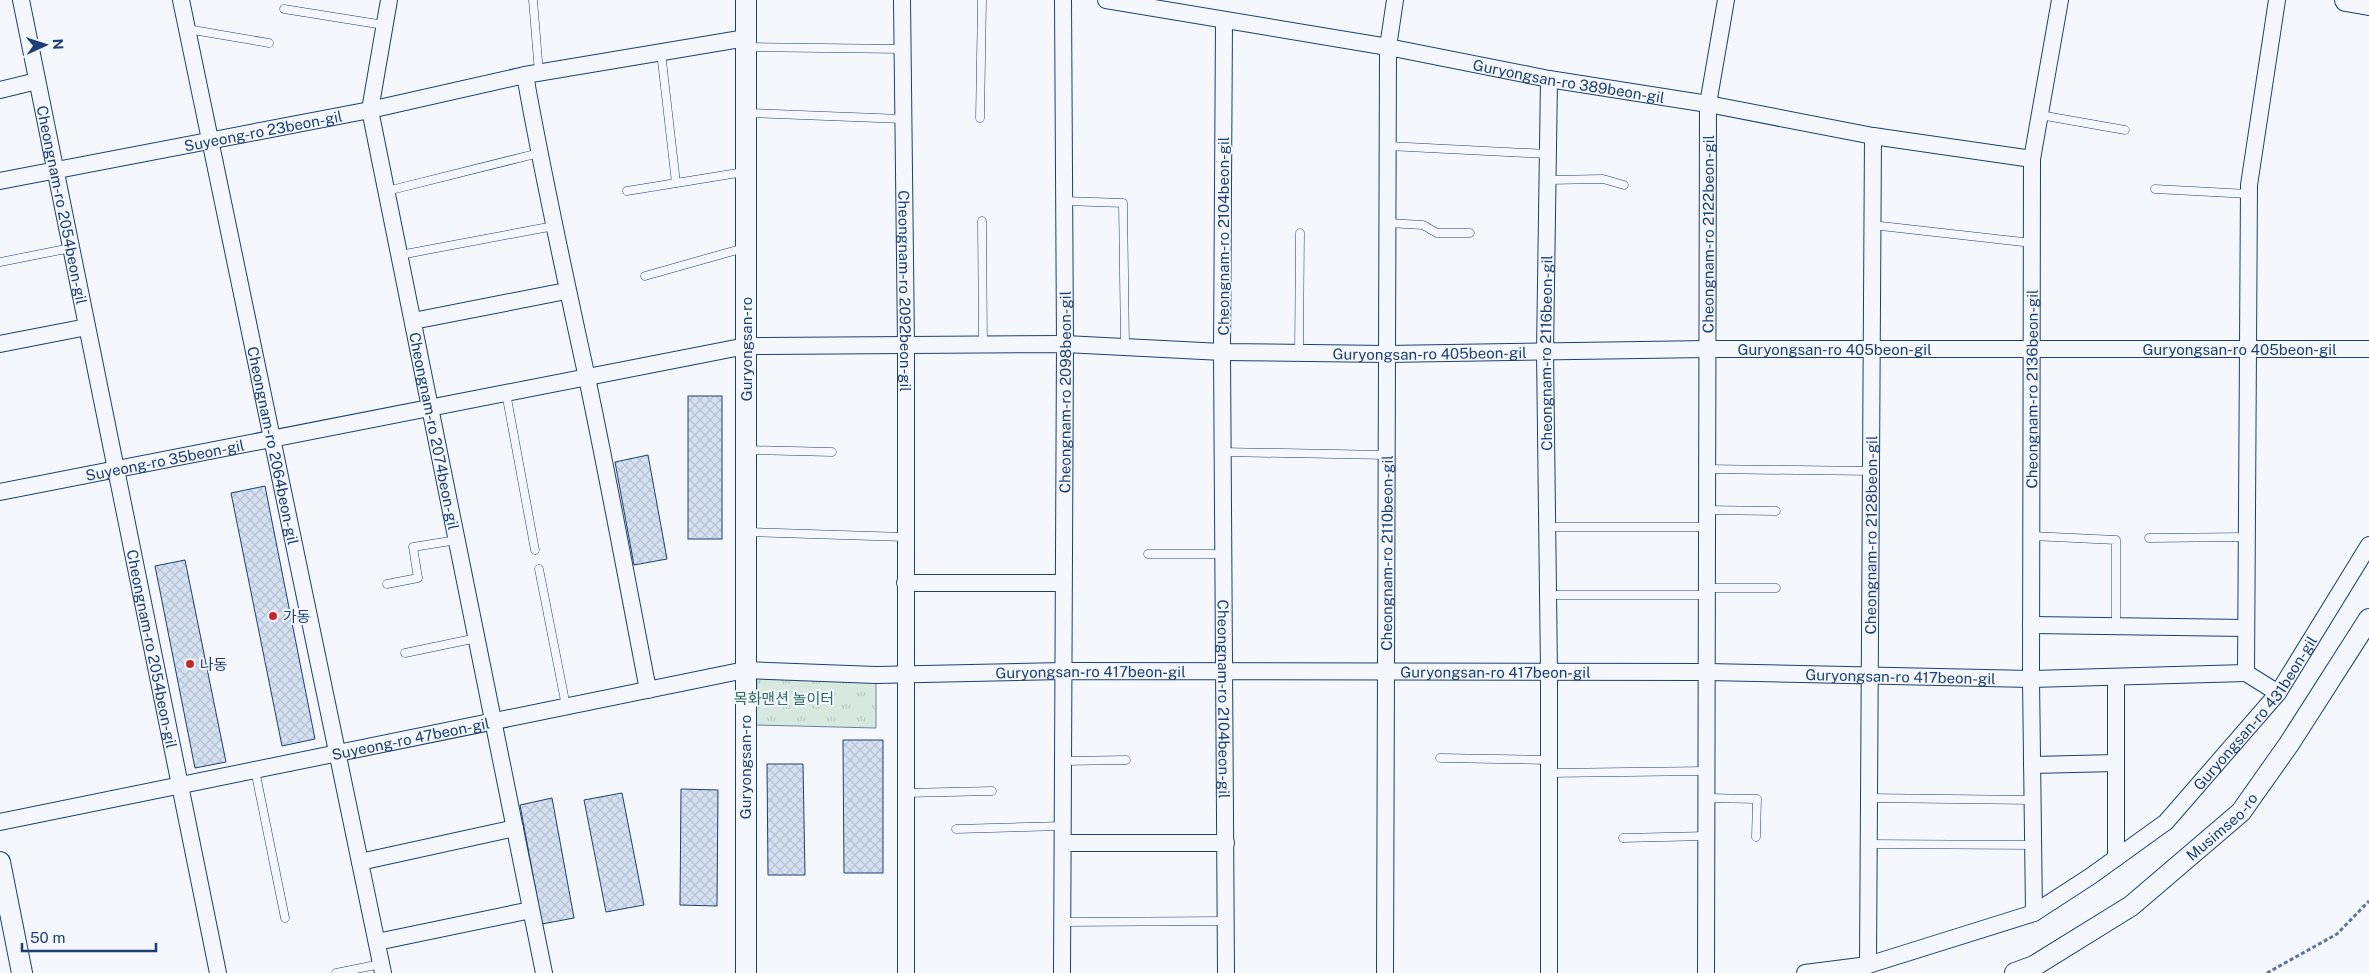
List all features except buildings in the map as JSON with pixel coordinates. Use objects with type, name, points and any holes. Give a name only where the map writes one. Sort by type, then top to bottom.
[{"type":"main road","points":[[2346,0],[2369,4]]},
{"type":"street","name":"Cheongnam-ro 2054beon-gil","points":[[21,0],[218,973]]},
{"type":"street","name":"Cheongnam-ro 2064beon-gil","points":[[181,0],[382,968]]},
{"type":"street","name":"Cheongnam-ro 2074beon-gil","points":[[388,0],[370,110],[544,973]]},
{"type":"street","name":"Guryongsan-ro","points":[[746,0],[746,973]]},
{"type":"street","name":"Cheongnam-ro 2092beon-gil","points":[[902,0],[906,344],[906,973]]},
{"type":"street","name":"Cheongnam-ro 2098beon-gil","points":[[1062,973],[1065,344],[1063,0]]},
{"type":"street","name":"Guryongsan-ro 389beon-gil","points":[[1106,0],[1388,47],[1550,78],[1708,104],[1872,136],[2032,159]]},
{"type":"street","name":"Cheongnam-ro 2110beon-gil","points":[[1385,973],[1388,47],[1395,0]]},
{"type":"street","name":"Cheongnam-ro 2122beon-gil","points":[[1706,973],[1708,104],[1726,0]]},
{"type":"street","name":"Cheongnam-ro 2136beon-gil","points":[[2034,913],[2030,679],[2033,348],[2032,159],[2060,0]]},
{"type":"street","points":[[2277,0],[2249,194],[2246,673],[2278,693]]},
{"type":"street","name":"Cheongnam-ro 2104beon-gil","points":[[1224,21],[1222,352],[1226,973]]},
{"type":"street","name":"Suyeong-ro 23beon-gil","points":[[0,181],[370,110],[532,74],[660,52],[746,43]]},
{"type":"street","points":[[532,74],[539,153],[648,690]]},
{"type":"street","name":"Cheongnam-ro 2116beon-gil","points":[[1549,973],[1549,672],[1545,352],[1550,78]]},
{"type":"street","points":[[0,90],[37,82]]},
{"type":"street","name":"Cheongnam-ro 2128beon-gil","points":[[1868,965],[1872,136]]},
{"type":"street","name":"Cheongnam-ro 2074beon-gil","points":[[413,321],[566,291]]},
{"type":"street","points":[[0,344],[87,327]]},
{"type":"street","name":"Guryongsan-ro 405beon-gil","points":[[746,346],[1065,344],[1222,352],[1388,354],[1707,349],[2369,349]]},
{"type":"street","name":"Suyeong-ro 35beon-gil","points":[[0,492],[746,346]]},
{"type":"street","name":"Guryongsan-ro 431beon-gil","points":[[1805,973],[1868,965],[2034,913],[2166,822],[2278,693],[2369,544]]},
{"type":"street","points":[[905,583],[1063,583]]},
{"type":"street","name":"Musimseo-ro","points":[[2015,973],[2034,966],[2131,906],[2241,812],[2289,744],[2369,619]]},
{"type":"street","points":[[2031,625],[2246,628]]},
{"type":"street","name":"Suyeong-ro 47beon-gil","points":[[0,822],[745,670]]},
{"type":"street","name":"Guryongsan-ro 417beon-gil","points":[[745,670],[876,676],[1062,671],[1386,671],[1869,674],[2030,679],[2246,673]]},
{"type":"street","points":[[2116,677],[2116,858]]},
{"type":"street","points":[[2032,765],[2116,763]]},
{"type":"street","points":[[360,862],[515,828]]},
{"type":"street","points":[[1063,843],[1226,843]]},
{"type":"street","points":[[0,862],[22,973]]},
{"type":"street","points":[[377,942],[532,910]]},
{"type":"lane","points":[[532,74],[533,0]]},
{"type":"lane","points":[[980,118],[982,0]]},
{"type":"lane","points":[[284,9],[384,24]]},
{"type":"lane","points":[[187,29],[269,43]]},
{"type":"lane","points":[[746,43],[902,49]]},
{"type":"lane","points":[[660,52],[676,183]]},
{"type":"lane","points":[[746,113],[903,119]]},
{"type":"lane","points":[[2040,115],[2125,130]]},
{"type":"lane","points":[[1388,146],[1548,154]]},
{"type":"lane","points":[[387,191],[539,153]]},
{"type":"lane","points":[[627,191],[746,172]]},
{"type":"lane","points":[[1548,180],[1603,179],[1624,185]]},
{"type":"lane","points":[[2155,189],[2249,194]]},
{"type":"lane","points":[[1064,201],[1123,203],[1125,346]]},
{"type":"lane","points":[[982,221],[983,344]]},
{"type":"lane","points":[[1388,224],[1423,225],[1437,233],[1470,233]]},
{"type":"lane","points":[[1872,225],[2032,243]]},
{"type":"lane","points":[[400,255],[554,226]]},
{"type":"lane","points":[[1299,353],[1300,233]]},
{"type":"lane","points":[[0,262],[71,248]]},
{"type":"lane","points":[[644,276],[746,248]]},
{"type":"lane","points":[[506,393],[535,550]]},
{"type":"lane","points":[[746,450],[832,452]]},
{"type":"lane","points":[[1223,452],[1387,455]]},
{"type":"lane","points":[[1706,469],[1871,472]]},
{"type":"lane","points":[[1706,510],[1776,511]]},
{"type":"lane","points":[[1547,527],[1706,527]]},
{"type":"lane","points":[[745,532],[905,537]]},
{"type":"lane","points":[[2031,536],[2116,540],[2116,626]]},
{"type":"lane","points":[[2149,538],[2246,537]]},
{"type":"lane","name":"Cheongnam-ro 2074beon-gil","points":[[388,584],[418,578],[413,547],[457,540]]},
{"type":"lane","points":[[1148,554],[1224,554]]},
{"type":"lane","points":[[539,568],[566,706]]},
{"type":"lane","points":[[1548,595],[1625,595],[1776,588]]},
{"type":"lane","points":[[405,653],[477,638]]},
{"type":"lane","points":[[1440,758],[1631,772],[1706,771]]},
{"type":"lane","points":[[1062,760],[1126,760]]},
{"type":"lane","points":[[255,770],[285,918]]},
{"type":"lane","points":[[905,793],[992,791]]},
{"type":"lane","points":[[1706,798],[1757,799],[1756,837]]},
{"type":"lane","points":[[1869,798],[2032,800]]},
{"type":"lane","points":[[956,829],[1063,826]]},
{"type":"lane","points":[[1623,838],[1706,836]]},
{"type":"lane","points":[[1868,844],[2033,845]]},
{"type":"lane","points":[[1063,922],[1226,921]]},
{"type":"lane","points":[[336,973],[382,968]]},
{"type":"path","points":[[2267,973],[2337,934],[2369,900]]},
{"type":"green space","name":"목화맨션 놀이터","points":[[757,670],[876,675],[876,728],[756,725]]},
{"type":"place","name":"가동","points":[[273,616]]},
{"type":"place","name":"나동","points":[[190,664]]}]
